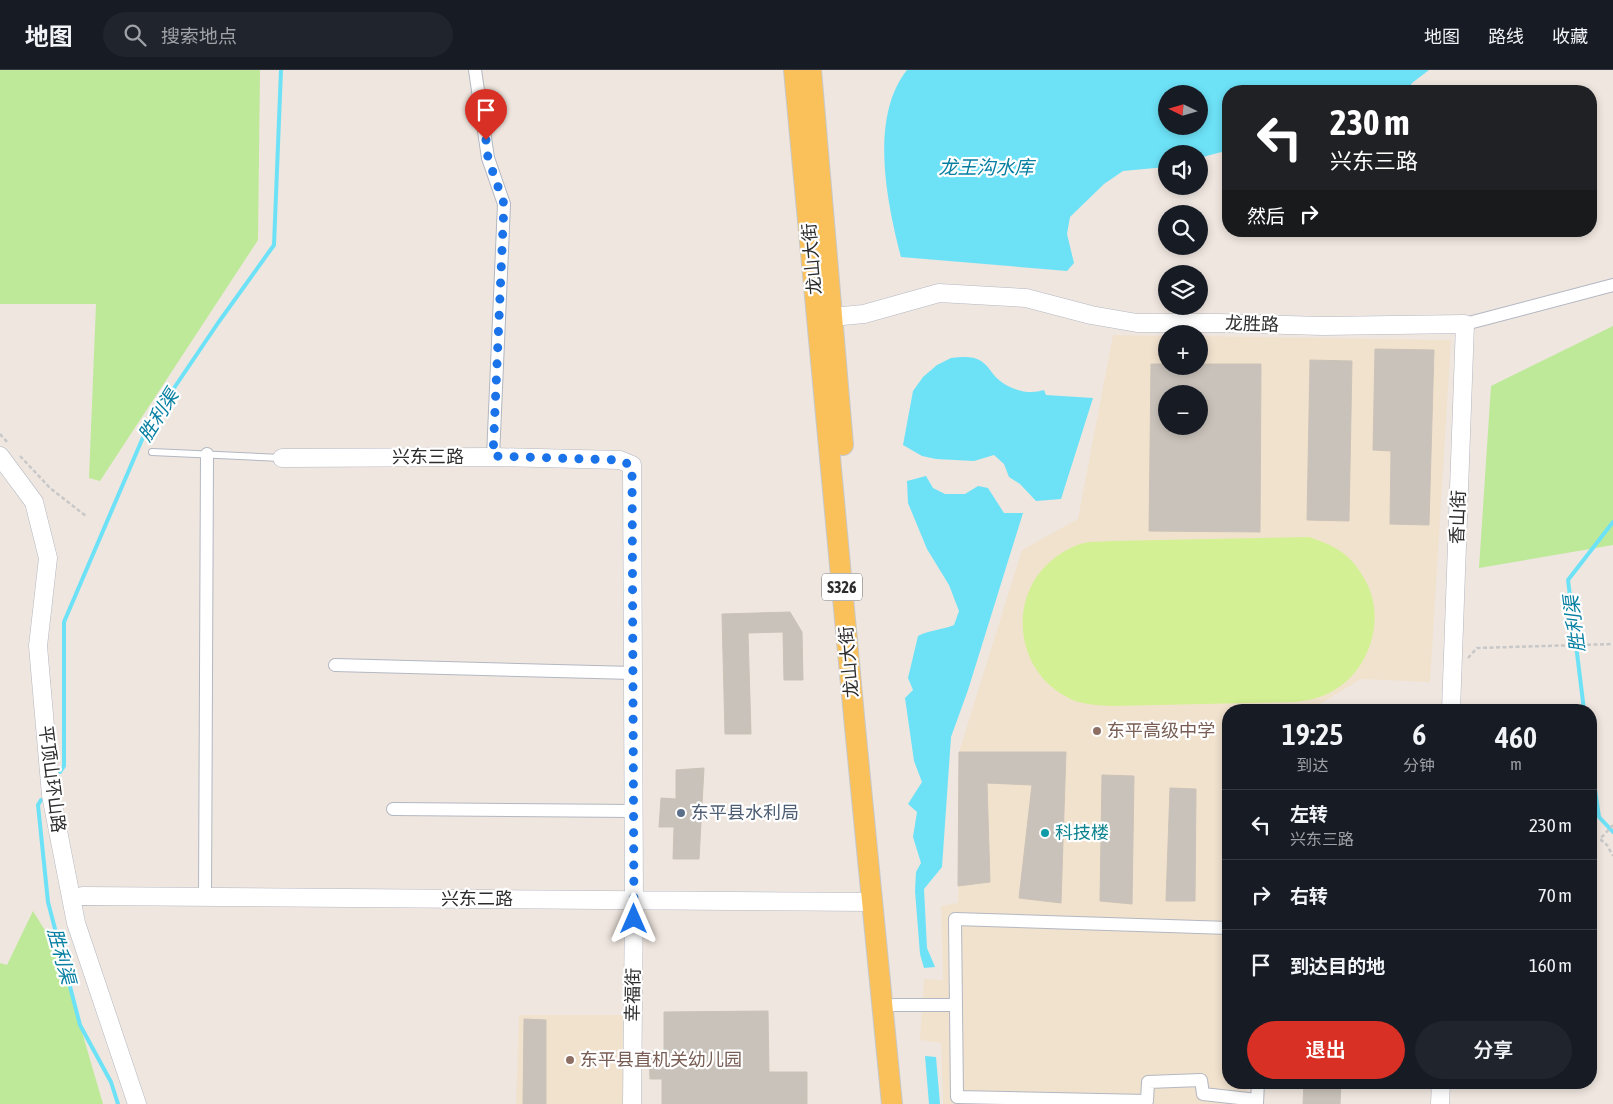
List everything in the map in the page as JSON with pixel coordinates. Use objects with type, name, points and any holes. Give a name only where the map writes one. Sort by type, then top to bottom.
[{"type":"main road","name":"龙山大街","points":[[794,70],[892,1104]]},
{"type":"main road","name":"龙山大街","points":[[811,70],[866,726],[904,1104]]},
{"type":"street","points":[[475,70],[488,158],[504,204],[493,456]]},
{"type":"street","name":"龙胜路","points":[[832,317],[864,314],[939,293],[1026,298],[1091,315],[1137,323],[1322,326],[1465,324],[1613,285]]},
{"type":"street","name":"香山街","points":[[1451,704],[1465,324]]},
{"type":"street","name":"平顶山环山路","points":[[6,452],[34,502],[48,558],[38,646],[51,795],[76,922],[137,1104]]},
{"type":"street","points":[[205,897],[208,454]]},
{"type":"street","name":"兴东三路","points":[[282,458],[493,456],[620,460],[632,466]]},
{"type":"street","name":"幸福街","points":[[632,466],[634,810],[632,1104]]},
{"type":"street","points":[[335,665],[633,674]]},
{"type":"street","points":[[393,809],[634,810]]},
{"type":"street","name":"兴东二路","points":[[82,896],[872,902]]},
{"type":"street","points":[[1222,928],[955,919],[957,1097],[1147,1101],[1148,1082],[1200,1080],[1203,1094],[1257,1102],[1258,1089]]},
{"type":"street","points":[[894,1005],[956,1005]]},
{"type":"street","points":[[1440,1089],[1440,1104]]},
{"type":"lane","points":[[152,452],[282,458]]},
{"type":"path","points":[[0,434],[6,452]]},
{"type":"path","points":[[19,454],[50,488],[86,516]]},
{"type":"path","points":[[1451,678],[1477,648],[1613,644]]},
{"type":"path","points":[[1613,825],[1600,838],[1607,845],[1613,856]]},
{"type":"shaded area","name":"东平高级中学","points":[[1113,335],[1158,336],[1158,375],[1208,375],[1208,336],[1451,340],[1430,682],[1361,679],[1320,704],[1222,704],[1222,1089],[1247,1089],[1246,1104],[943,1104],[941,1043],[920,1040],[924,979],[943,980],[941,906],[958,903],[959,752],[1022,550],[1078,519]]},
{"type":"shaded area","name":"东平县直机关幼儿园","points":[[519,1015],[624,1015],[623,1104],[516,1104]]},
{"type":"green space","points":[[0,70],[260,70],[258,240],[100,481],[89,478],[96,304],[0,304]]},
{"type":"green space","points":[[1613,326],[1613,545],[1479,568],[1491,386]]},
{"type":"green space","points":[[1309,537],[1325,543],[1348,557],[1365,580],[1372,596],[1375,612],[1370,646],[1363,661],[1353,675],[1340,687],[1325,695],[1295,702],[1112,706],[1088,704],[1070,699],[1048,684],[1036,669],[1027,651],[1023,632],[1023,612],[1028,593],[1037,576],[1051,561],[1075,546],[1087,542],[1110,541]]},
{"type":"green space","points":[[33,911],[59,953],[103,1104],[0,1104],[0,963],[7,965]]},
{"type":"water","name":"龙王沟水库","points":[[907,70],[1429,70],[1411,85],[1222,85],[1222,152],[1208,156],[1208,145],[1158,145],[1158,168],[1123,171],[1104,184],[1070,217],[1067,234],[1074,263],[1067,271],[901,257],[887,187],[885,136],[888,112],[895,90]]},
{"type":"water","points":[[961,357],[981,361],[999,380],[1015,389],[1026,392],[1044,390],[1046,395],[1093,398],[1061,499],[1036,501],[1020,484],[1009,477],[1004,464],[994,455],[974,461],[936,459],[922,456],[903,445],[913,391],[923,377],[937,365],[951,358]]},
{"type":"water","points":[[926,476],[933,488],[945,494],[965,494],[978,486],[988,488],[1004,513],[1023,513],[968,690],[951,737],[942,867],[924,889],[927,948],[935,967],[924,968],[920,954],[915,891],[916,872],[921,863],[913,837],[917,812],[908,804],[922,782],[914,761],[905,698],[913,690],[908,678],[918,636],[954,625],[959,611],[949,585],[927,549],[908,503],[907,481]]},
{"type":"water","points":[[925,1056],[936,1057],[940,1104],[929,1104]]},
{"type":"building","points":[[1375,349],[1434,350],[1429,525],[1390,524],[1391,451],[1373,450]]},
{"type":"building","points":[[1310,360],[1352,361],[1349,521],[1307,520]]},
{"type":"building","points":[[1151,364],[1158,364],[1158,375],[1208,375],[1208,364],[1261,364],[1260,532],[1149,531]]},
{"type":"building","points":[[790,612],[802,632],[803,680],[784,680],[783,632],[748,633],[751,734],[725,734],[722,614]]},
{"type":"building","name":"科技楼","points":[[959,752],[1066,752],[1061,903],[1019,898],[1032,785],[987,783],[990,882],[958,886]]},
{"type":"building","name":"东平县水利局","points":[[704,768],[699,859],[673,859],[674,827],[659,827],[661,798],[676,799],[676,770]]},
{"type":"building","points":[[1102,775],[1134,776],[1132,904],[1100,901]]},
{"type":"building","points":[[1170,788],[1196,789],[1195,901],[1166,901]]},
{"type":"building","points":[[768,1011],[769,1072],[807,1072],[807,1104],[662,1104],[662,1079],[650,1079],[649,1051],[664,1051],[664,1012]]},
{"type":"building","points":[[524,1019],[546,1020],[546,1104],[523,1104]]},
{"type":"building","points":[[1304,1089],[1341,1089],[1340,1104],[1303,1104]]},
{"type":"waterway","name":"胜利渠","points":[[60,772],[64,766],[64,622],[147,428],[218,323],[274,245],[281,70]]},
{"type":"waterway","name":"胜利渠","points":[[1583,704],[1568,580],[1613,522]]},
{"type":"waterway","name":"胜利渠","points":[[41,800],[38,805],[48,902],[80,1025],[111,1082],[118,1104]]},
{"type":"waterway","name":"胜利渠","points":[[1597,803],[1599,817],[1613,832]]},
{"type":"place","name":"东平高级中学","points":[[1097,731]]},
{"type":"place","name":"东平县水利局","points":[[681,813]]},
{"type":"place","name":"科技楼","points":[[1045,833]]},
{"type":"place","name":"东平县直机关幼儿园","points":[[570,1060]]},
{"type":"route","points":[[486,140],[488,158],[504,204],[493,456],[620,460],[632,466],[634,919]]}]
